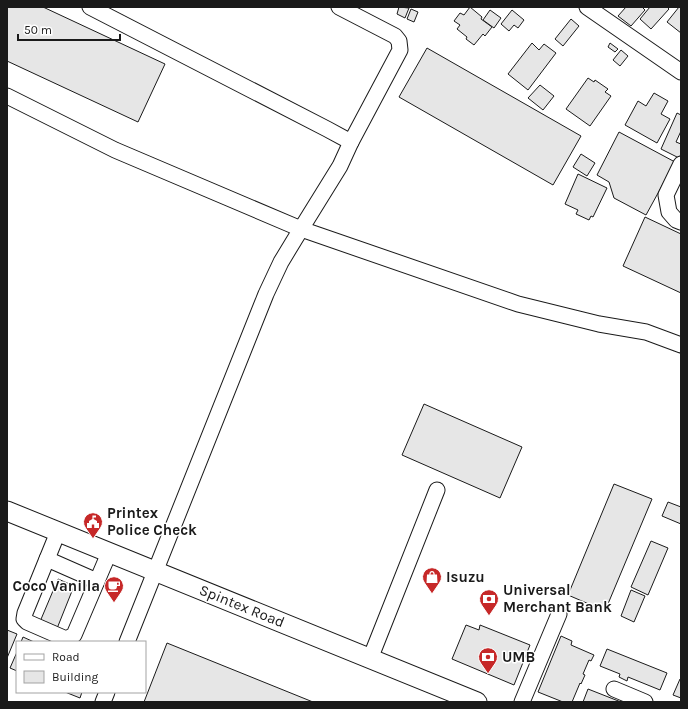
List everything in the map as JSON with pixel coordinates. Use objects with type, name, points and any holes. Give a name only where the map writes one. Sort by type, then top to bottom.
[{"type":"main road","name":"Spintex Road","points":[[7,511],[477,702]]},
{"type":"street","points":[[90,7],[351,142]]},
{"type":"street","points":[[127,641],[266,294],[281,262],[340,166],[351,142],[400,50],[399,42],[395,36],[339,7]]},
{"type":"street","points":[[587,7],[681,72]]},
{"type":"street","points":[[7,96],[115,150],[301,229],[518,304],[599,324],[646,332],[681,345]]},
{"type":"street","points":[[681,164],[666,195],[670,212],[676,220],[681,222]]},
{"type":"street","points":[[370,659],[437,490]]},
{"type":"street","points":[[58,532],[25,613],[24,619],[66,639],[74,635],[110,553]]},
{"type":"street","points":[[47,559],[97,581]]},
{"type":"street","points":[[522,702],[559,614]]},
{"type":"street","points":[[614,689],[645,702]]},
{"type":"building","points":[[7,7],[43,7],[165,64],[138,122],[7,61]]},
{"type":"building","points":[[399,7],[409,8],[405,18],[397,14]]},
{"type":"building","points":[[470,7],[482,17],[481,19],[492,27],[485,36],[483,34],[474,45],[457,29],[460,25],[454,21],[460,13],[464,15]]},
{"type":"building","points":[[626,7],[642,7],[645,10],[631,26],[618,16]]},
{"type":"building","points":[[650,7],[667,7],[669,9],[651,29],[640,19]]},
{"type":"building","points":[[679,7],[681,7],[681,33],[667,22]]},
{"type":"building","points":[[411,9],[418,12],[414,22],[407,19]]},
{"type":"building","points":[[490,10],[501,18],[494,28],[483,20]]},
{"type":"building","points":[[512,10],[524,20],[518,28],[514,25],[509,31],[501,24]]},
{"type":"building","points":[[571,19],[579,26],[563,46],[555,39]]},
{"type":"building","points":[[532,43],[539,50],[544,44],[556,53],[528,90],[508,74]]},
{"type":"building","points":[[610,43],[618,49],[615,52],[608,47]]},
{"type":"building","points":[[427,48],[581,136],[553,185],[399,97]]},
{"type":"building","points":[[621,50],[628,56],[620,66],[613,60]]},
{"type":"building","points":[[588,78],[594,82],[595,80],[608,89],[605,92],[611,96],[590,126],[566,109]]},
{"type":"building","points":[[540,85],[554,96],[543,110],[528,98]]},
{"type":"building","points":[[654,93],[668,101],[661,114],[670,119],[657,143],[625,125],[638,101],[646,106]]},
{"type":"building","points":[[677,113],[681,115],[681,131],[676,142],[681,144],[681,154],[679,158],[661,149]]},
{"type":"building","points":[[619,132],[675,162],[646,215],[614,198],[609,182],[597,175]]},
{"type":"building","points":[[581,154],[595,163],[587,176],[573,167]]},
{"type":"building","points":[[578,174],[607,188],[593,217],[591,216],[589,220],[576,214],[578,210],[565,204]]},
{"type":"building","points":[[645,217],[681,234],[681,293],[623,266]]},
{"type":"building","points":[[424,404],[522,447],[500,498],[402,455]]},
{"type":"building","points":[[614,484],[652,499],[605,611],[568,595]]},
{"type":"building","points":[[668,502],[681,507],[681,524],[662,516]]},
{"type":"building","points":[[651,541],[668,548],[648,595],[631,587]]},
{"type":"building","points":[[58,579],[74,586],[56,631],[39,624]]},
{"type":"building","points":[[631,590],[645,596],[634,622],[621,616]]},
{"type":"building","points":[[466,625],[479,630],[480,625],[530,645],[514,685],[452,659]]},
{"type":"building","points":[[7,630],[17,634],[7,658]]},
{"type":"building","points":[[561,636],[572,641],[571,645],[594,655],[591,661],[589,660],[583,674],[585,675],[572,702],[563,702],[538,692]]},
{"type":"building","points":[[23,637],[32,641],[21,641]]},
{"type":"building","points":[[167,643],[313,702],[144,702]]},
{"type":"building","points":[[607,649],[667,673],[660,690],[628,677],[627,681],[619,677],[620,674],[600,666]]},
{"type":"building","points":[[16,654],[16,671],[10,668]]},
{"type":"building","points":[[680,679],[681,680],[681,698],[673,695]]},
{"type":"building","points":[[588,689],[621,702],[583,702]]},
{"type":"building","points":[[68,693],[82,693],[80,698]]},
{"type":"place","name":"Printex Police Check","points":[[93,539]]},
{"type":"place","name":"Isuzu","points":[[432,594]]},
{"type":"place","name":"Coco Vanilla","points":[[114,603]]},
{"type":"place","name":"Universal Merchant Bank","points":[[489,616]]},
{"type":"place","name":"UMB","points":[[488,674]]}]
